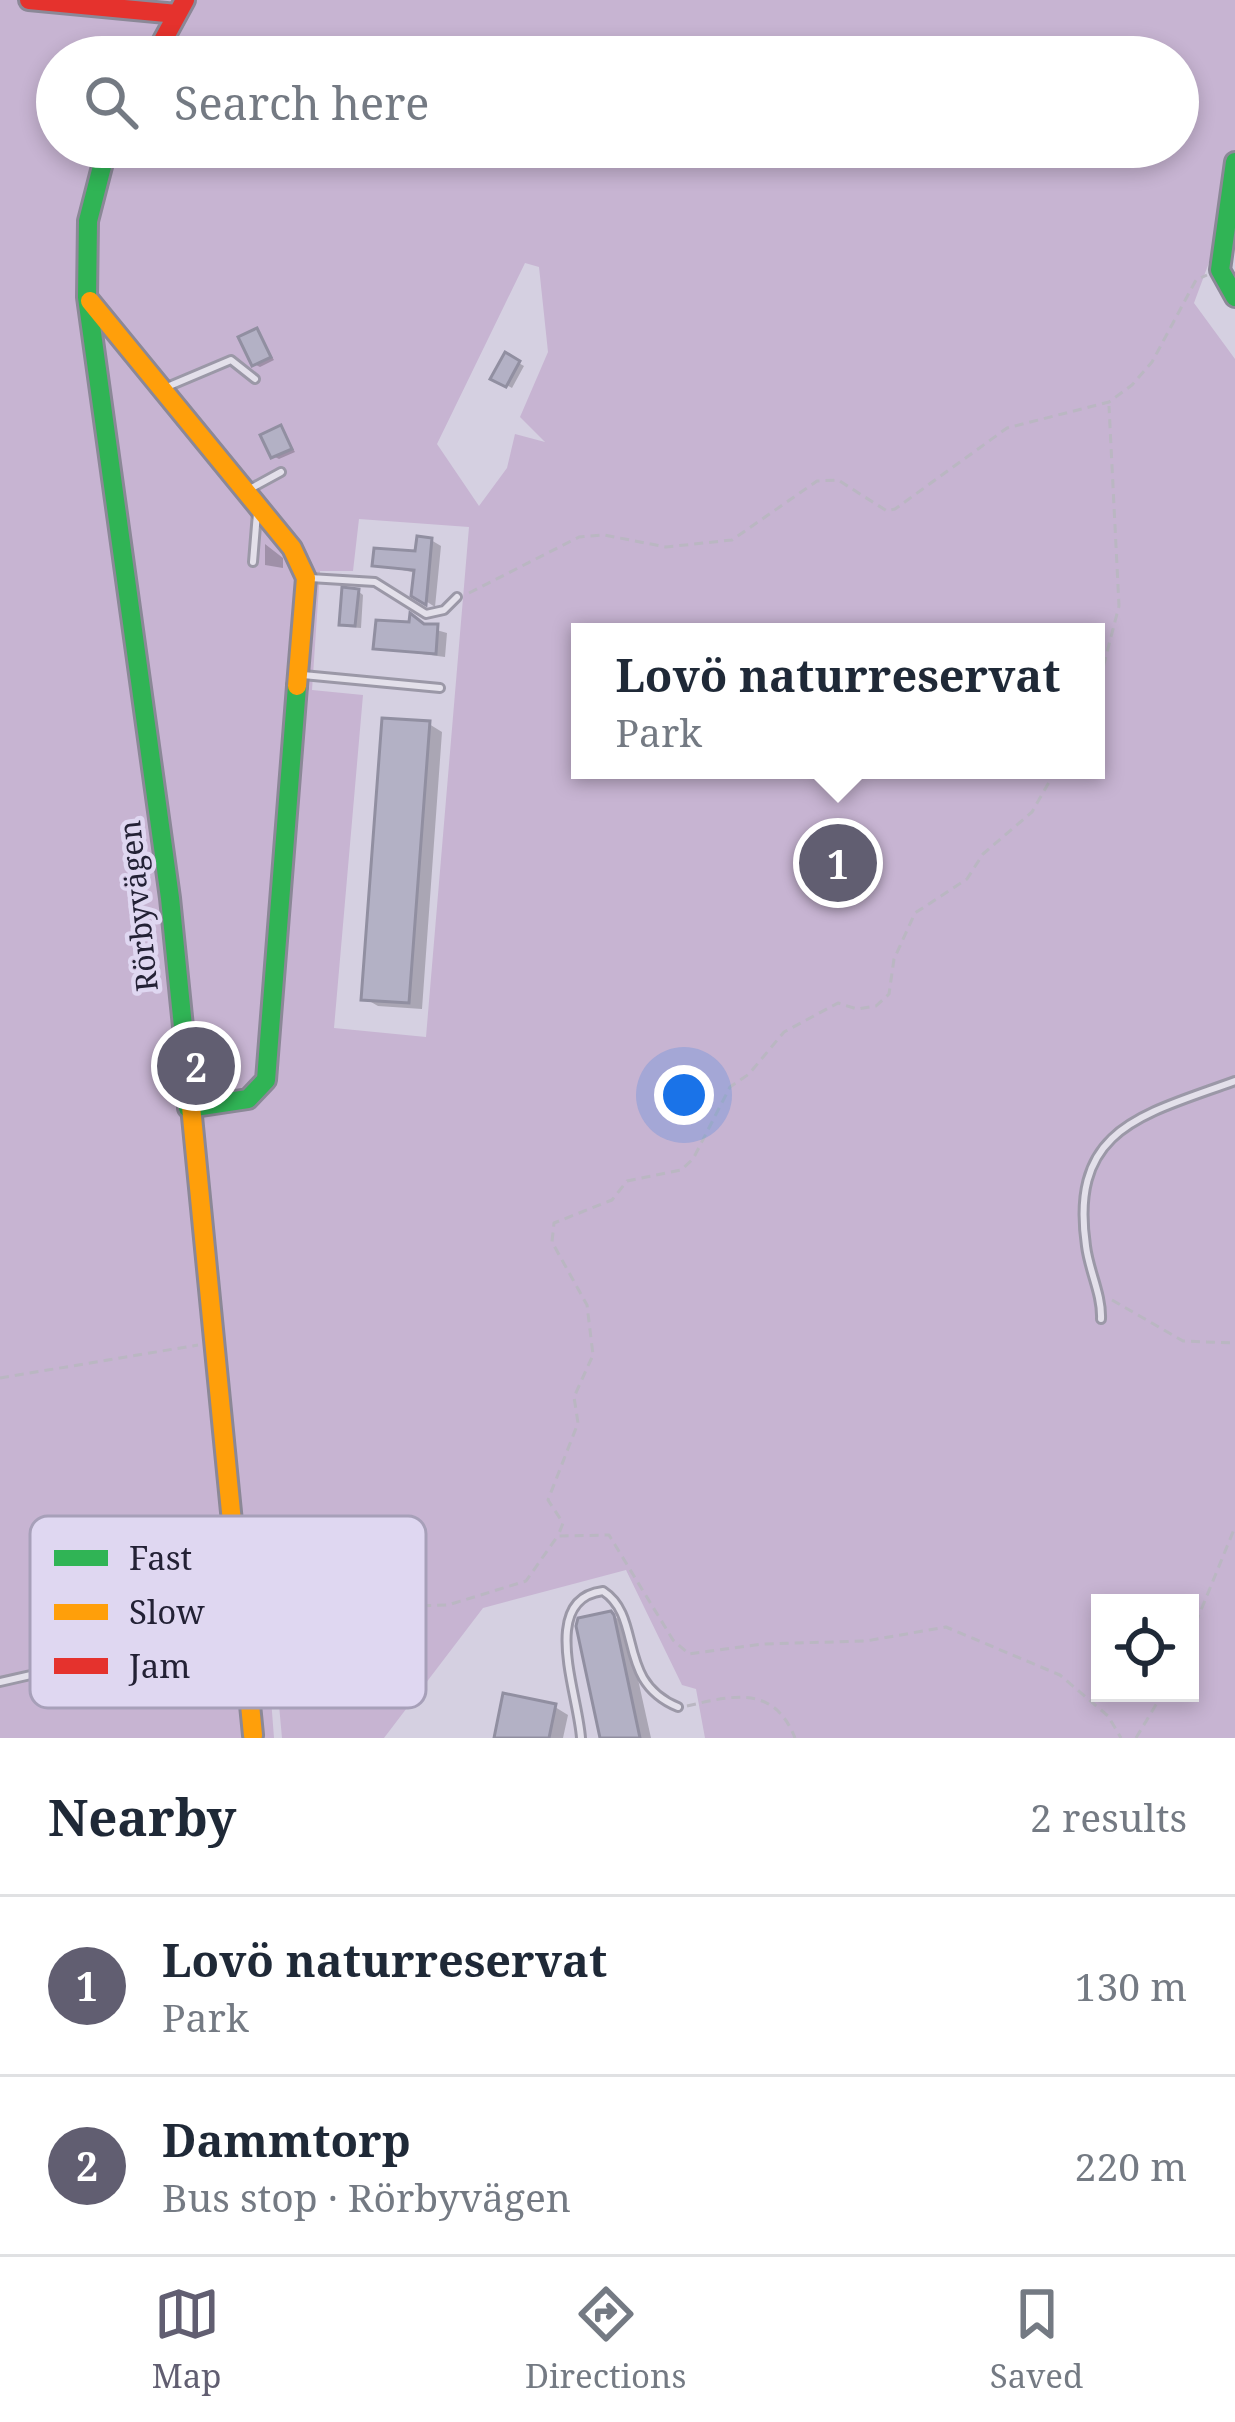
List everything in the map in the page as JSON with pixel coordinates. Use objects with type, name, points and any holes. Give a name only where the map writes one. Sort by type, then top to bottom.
[{"type":"street","points":[[29,0],[181,7],[165,36]]},
{"type":"street","points":[[1235,162],[1220,270],[1235,298]]},
{"type":"street","name":"Rörbyvägen","points":[[99,168],[90,193],[83,242],[87,297],[144,682],[232,1516]]},
{"type":"street","points":[[87,297],[292,548],[306,578],[266,1080],[248,1099],[188,1108]]},
{"type":"lane","points":[[164,388],[231,360],[255,379]]},
{"type":"lane","points":[[244,491],[281,472]]},
{"type":"lane","points":[[254,562],[258,509]]},
{"type":"lane","points":[[306,578],[375,582],[426,614],[443,610],[458,597]]},
{"type":"lane","points":[[300,675],[440,688]]},
{"type":"lane","points":[[1101,1319],[1102,1306],[1086,1251],[1081,1194],[1098,1153],[1140,1116],[1235,1081]]},
{"type":"lane","points":[[581,1738],[564,1623],[572,1604],[589,1593],[603,1592],[616,1603],[639,1676],[655,1695],[678,1707]]},
{"type":"lane","points":[[0,1682],[30,1675]]},
{"type":"path","points":[[458,597],[579,537],[604,535],[666,547],[732,540],[817,481],[838,480],[887,511],[895,509],[1007,428],[1109,402],[1152,362],[1196,280],[1220,270]]},
{"type":"path","points":[[1105,660],[1119,606],[1109,402]]},
{"type":"path","points":[[426,1607],[526,1580],[563,1523],[548,1500],[578,1423],[574,1397],[593,1355],[587,1305],[552,1242],[554,1223],[612,1200],[627,1181],[681,1170],[693,1160],[721,1098],[784,1032],[838,1003],[857,1009],[877,1006],[889,994],[895,959],[915,914],[967,879],[983,854],[1032,812],[1051,779]]},
{"type":"path","points":[[1102,1306],[1115,1298],[1184,1341],[1235,1343]]},
{"type":"path","points":[[0,1378],[212,1342]]},
{"type":"path","points":[[1199,1615],[1235,1527]]},
{"type":"path","points":[[558,1536],[610,1535],[673,1640],[689,1654],[762,1644],[866,1642],[946,1627],[1060,1675],[1108,1716],[1120,1738]]},
{"type":"path","points":[[678,1707],[735,1695],[761,1698],[783,1714],[795,1738]]},
{"type":"path","points":[[1136,1738],[1158,1702]]},
{"type":"shaded area","points":[[0,0],[1235,0],[1235,192],[1194,303],[1235,359],[1235,1738],[705,1738],[696,1689],[682,1685],[626,1570],[483,1608],[426,1683],[426,1516],[30,1516],[30,1708],[272,1708],[274,1738],[0,1738]],"holes":[[[525,263],[539,267],[548,352],[520,417],[545,442],[515,434],[507,468],[479,506],[437,444]],[[359,519],[469,527],[426,1037],[334,1028],[363,695],[312,690],[320,571],[353,571]]]},
{"type":"shaded area","points":[[279,1708],[407,1708],[384,1738],[282,1738]]},
{"type":"building","points":[[257,328],[271,357],[252,366],[238,337]]},
{"type":"building","points":[[505,352],[520,361],[506,387],[490,379]]},
{"type":"building","points":[[281,425],[292,449],[271,458],[260,435]]},
{"type":"building","points":[[417,536],[432,538],[426,605],[411,596],[414,570],[372,566],[374,548],[415,551]]},
{"type":"building","points":[[342,587],[359,589],[355,626],[339,625]]},
{"type":"building","points":[[410,613],[424,624],[438,624],[436,654],[373,649],[376,620],[409,622]]},
{"type":"building","points":[[382,718],[430,721],[409,1003],[361,1000]]},
{"type":"building","points":[[611,1611],[640,1738],[600,1738],[576,1626],[578,1618]]},
{"type":"building","points":[[503,1693],[556,1704],[549,1738],[494,1738]]},
{"type":"traffic: fast","points":[[1235,162],[1220,270],[1235,297]]},
{"type":"traffic: fast","points":[[102,168],[88,221],[87,297],[170,898],[188,1076]]},
{"type":"traffic: fast","points":[[188,1108],[248,1099],[266,1080],[297,686]]},
{"type":"traffic: slow","points":[[90,301],[292,548],[306,578],[297,686]]},
{"type":"traffic: slow","points":[[188,1076],[231,1516]]},
{"type":"traffic: slow","points":[[250,1708],[253,1735]]},
{"type":"traffic: jam","points":[[29,0],[177,14]]},
{"type":"traffic: jam","points":[[165,36],[185,0]]},
{"type":"place","name":"Lovö naturreservat","points":[[838,863]]},
{"type":"place","name":"Dammtorp","points":[[196,1066]]}]
